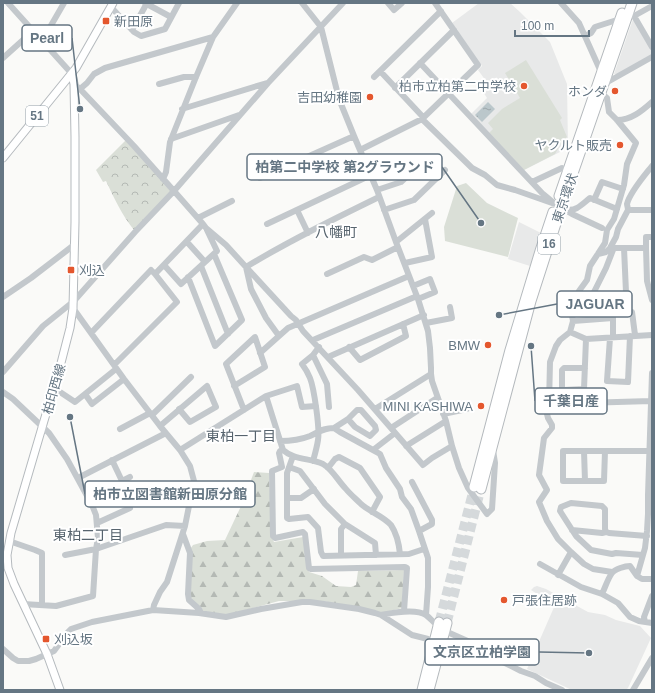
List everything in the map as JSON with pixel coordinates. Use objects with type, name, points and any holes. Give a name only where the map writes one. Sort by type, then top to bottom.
[{"type":"highway","name":"東京環状","points":[[626,13],[603,88],[561,208],[531,301],[492,447],[478,488],[510,350],[538,258],[561,208],[601,72],[626,13],[632,3]]},
{"type":"highway","points":[[422,690],[442,625]]},
{"type":"highway","points":[[429,690],[442,625]]},
{"type":"main road","name":"51","points":[[3,158],[72,74],[84,56],[112,5]]},
{"type":"main road","name":"柏印西線","points":[[60,690],[47,654],[10,576],[5,554],[66,345],[73,305],[74,84],[72,74]]},
{"type":"street","points":[[42,41],[64,3]]},
{"type":"street","points":[[132,30],[146,3],[172,17]]},
{"type":"street","points":[[112,5],[132,30],[141,36],[165,29],[179,3]]},
{"type":"street","points":[[163,179],[166,172],[171,139],[182,109],[213,37],[237,3]]},
{"type":"street","points":[[302,3],[321,27],[339,99],[377,190],[418,297],[426,323],[430,348],[431,374],[458,468],[468,488],[487,514],[492,509],[495,463],[492,447]]},
{"type":"street","points":[[3,372],[43,326],[73,305],[135,232],[174,191],[268,83],[344,3]]},
{"type":"street","points":[[388,3],[394,10],[402,3]]},
{"type":"street","points":[[360,150],[422,118],[478,64],[435,3]]},
{"type":"street","points":[[561,3],[579,23],[601,72]]},
{"type":"street","points":[[10,4],[72,74]]},
{"type":"street","points":[[585,36],[591,33],[595,27],[626,13],[652,6]]},
{"type":"street","points":[[374,77],[441,11]]},
{"type":"street","points":[[626,13],[652,47]]},
{"type":"street","points":[[395,88],[454,30]]},
{"type":"street","points":[[3,58],[33,31]]},
{"type":"street","points":[[80,89],[94,74],[105,68],[213,37]]},
{"type":"street","points":[[652,57],[603,88],[607,98],[609,112],[636,143],[627,164],[623,190],[614,219],[607,230],[605,243],[590,266],[587,280],[579,291],[572,305],[571,311],[573,322],[570,332],[560,340],[550,362],[549,404],[547,414],[552,428],[544,438],[539,475],[547,490],[539,502],[547,521],[558,539],[584,564],[593,569],[612,572],[626,566],[630,566],[637,576],[642,579],[652,579]]},
{"type":"street","points":[[420,63],[542,193],[561,208],[577,208],[590,198],[617,209]]},
{"type":"street","points":[[380,71],[422,118],[472,168],[485,175],[497,185],[549,203],[602,228]]},
{"type":"street","points":[[159,84],[184,77],[196,77]]},
{"type":"street","points":[[182,109],[268,83]]},
{"type":"street","points":[[74,84],[134,146],[205,226],[226,245],[298,323],[423,465],[452,446]]},
{"type":"street","points":[[617,120],[635,116],[652,102]]},
{"type":"street","points":[[171,139],[241,114]]},
{"type":"street","points":[[260,178],[354,136]]},
{"type":"street","points":[[598,254],[606,252],[610,248],[628,210],[627,204],[631,196],[652,166]]},
{"type":"street","points":[[532,182],[562,168]]},
{"type":"street","points":[[377,190],[401,182],[414,170]]},
{"type":"street","points":[[384,210],[414,200],[445,170]]},
{"type":"street","points":[[267,224],[371,175]]},
{"type":"street","points":[[594,200],[602,182],[623,190]]},
{"type":"street","points":[[246,267],[268,254],[379,197]]},
{"type":"street","points":[[198,218],[232,201]]},
{"type":"street","points":[[297,210],[308,233]]},
{"type":"street","points":[[628,210],[652,210]]},
{"type":"street","points":[[327,274],[364,257],[372,260],[397,245],[432,213]]},
{"type":"street","points":[[405,263],[432,257],[425,218]]},
{"type":"street","points":[[155,274],[205,226]]},
{"type":"street","points":[[164,265],[181,284],[214,254],[217,251],[205,226]]},
{"type":"street","points":[[652,237],[646,237],[647,281],[652,300]]},
{"type":"street","points":[[187,242],[203,264],[228,334]]},
{"type":"street","points":[[3,297],[31,278],[74,245]]},
{"type":"street","points":[[624,248],[625,294],[594,298],[592,296],[615,248],[624,248],[646,248]]},
{"type":"street","points":[[188,277],[215,346],[242,320],[214,254]]},
{"type":"street","points":[[246,267],[251,288],[266,318],[279,336]]},
{"type":"street","points":[[54,388],[75,402],[115,367],[177,302],[151,270],[91,333]]},
{"type":"street","points":[[260,353],[288,328],[409,276]]},
{"type":"street","points":[[313,340],[418,297],[435,292],[430,279],[413,286]]},
{"type":"street","points":[[73,305],[115,367],[180,450],[190,466],[194,482],[183,534],[167,582],[160,592],[153,610]]},
{"type":"street","points":[[426,323],[452,318],[450,307]]},
{"type":"street","points":[[573,322],[613,318],[607,381],[628,382],[633,335],[632,312]]},
{"type":"street","points":[[328,357],[424,315]]},
{"type":"street","points":[[349,347],[360,360],[406,336],[403,324]]},
{"type":"street","points":[[570,332],[586,339],[652,335]]},
{"type":"street","points":[[234,386],[264,367],[255,337],[226,364],[234,386],[244,410]]},
{"type":"street","points":[[585,368],[564,368],[562,370],[562,388],[564,390],[584,389],[585,368],[586,339]]},
{"type":"street","points":[[313,461],[319,432],[316,406],[310,378],[302,364],[313,355],[319,347]]},
{"type":"street","points":[[313,355],[327,384],[329,407]]},
{"type":"street","points":[[637,576],[645,548],[648,514],[652,373]]},
{"type":"street","points":[[375,409],[431,374]]},
{"type":"street","points":[[120,429],[151,414],[191,377]]},
{"type":"street","points":[[85,394],[92,404],[124,379]]},
{"type":"street","points":[[160,426],[179,409],[207,386],[216,407],[190,422],[179,409]]},
{"type":"street","points":[[180,450],[266,396],[297,386],[302,407],[316,406]]},
{"type":"street","points":[[3,392],[14,399],[55,442],[78,478],[92,505],[97,523],[98,538],[93,596],[56,606],[23,604]]},
{"type":"street","points":[[266,396],[283,450],[293,456],[320,463],[328,468],[345,489],[372,512],[386,520],[396,533],[400,554]]},
{"type":"street","points":[[373,450],[393,430],[437,398]]},
{"type":"street","points":[[549,404],[651,401]]},
{"type":"street","points":[[443,414],[467,409]]},
{"type":"street","points":[[280,441],[292,441],[309,436],[323,429],[334,428],[348,419],[357,410],[361,410],[375,426],[376,430],[370,436],[355,427],[348,419]]},
{"type":"street","points":[[406,446],[446,422]]},
{"type":"street","points":[[334,428],[380,454],[386,468],[400,489],[402,497],[411,509],[420,531],[428,561],[426,615]]},
{"type":"street","points":[[78,478],[166,433]]},
{"type":"street","points":[[283,450],[279,453],[282,467],[272,471],[273,536],[275,538],[303,532],[306,534],[309,568],[311,569],[407,568],[404,611]]},
{"type":"street","points":[[605,451],[604,481],[563,481],[563,451],[605,451],[650,451]]},
{"type":"street","points":[[584,451],[585,481]]},
{"type":"street","points":[[293,456],[287,473],[288,519],[308,517],[318,528],[322,554],[325,556],[409,554],[424,549]]},
{"type":"street","points":[[328,468],[335,459],[339,457],[360,468],[380,497],[372,512]]},
{"type":"street","points":[[112,460],[122,481],[130,477]]},
{"type":"street","points":[[289,467],[300,471],[325,504],[345,524],[375,543],[376,555]]},
{"type":"street","points":[[412,482],[432,520],[432,524],[420,531]]},
{"type":"street","points":[[287,498],[300,498],[314,489]]},
{"type":"street","points":[[606,532],[604,528],[605,509],[602,506],[571,503],[561,508],[560,511],[576,536],[591,550],[612,554],[643,555]]},
{"type":"street","points":[[97,523],[130,508]]},
{"type":"street","points":[[341,555],[341,529],[345,524]]},
{"type":"street","points":[[65,555],[96,549],[166,525],[185,526]]},
{"type":"street","points":[[572,530],[646,536]]},
{"type":"street","points":[[183,534],[190,553],[189,600],[199,609],[201,613]]},
{"type":"street","points":[[9,541],[42,553],[42,605]]},
{"type":"street","points":[[645,548],[652,548]]},
{"type":"street","points":[[558,575],[571,552]]},
{"type":"street","points":[[540,564],[581,587],[602,594],[618,603],[630,617],[639,621],[649,622]]},
{"type":"street","points":[[602,594],[612,572]]},
{"type":"street","points":[[649,622],[644,618],[652,596]]},
{"type":"street","points":[[3,649],[13,658],[23,662],[36,659],[54,651],[68,632],[72,629],[92,622],[153,610],[201,613],[226,617],[302,602],[359,609],[381,615],[412,635],[428,639]]},
{"type":"street","points":[[381,615],[404,611],[422,613],[488,650],[494,659]]},
{"type":"street","points":[[446,644],[463,648],[505,663],[562,690]]},
{"type":"street","points":[[633,690],[652,658]]},
{"type":"shaded area","name":"柏市立柏第二中学校","points":[[479,3],[510,3],[520,12],[550,42],[567,84],[568,148],[524,170],[470,115],[487,98],[480,87],[486,81],[478,70],[482,66],[452,23]]},
{"type":"shaded area","points":[[633,19],[652,50],[652,55],[617,74],[614,74]]},
{"type":"shaded area","points":[[519,222],[541,233],[530,266],[508,259]]},
{"type":"shaded area","points":[[537,586],[546,589],[588,612],[605,615],[616,620],[640,626],[651,638],[626,690],[572,690],[527,669],[555,605],[531,590]]},
{"type":"green space","points":[[526,60],[562,118],[560,120],[567,137],[562,141],[555,154],[524,170],[489,133],[493,129],[488,123],[502,109],[520,98],[505,73]]},
{"type":"green space","points":[[126,140],[172,190],[134,230],[115,200],[106,181],[103,182],[96,170]]},
{"type":"green space","points":[[466,183],[487,203],[518,218],[508,257],[445,241],[444,227],[457,186]]},
{"type":"green space","points":[[254,472],[269,473],[272,538],[274,542],[303,537],[309,572],[322,576],[336,586],[351,587],[356,585],[358,571],[404,570],[402,608],[382,613],[323,601],[279,601],[227,615],[202,611],[192,600],[187,587],[188,552],[193,545],[207,541],[225,540],[242,504]]},
{"type":"water","points":[[488,102],[495,109],[482,122],[475,115]]},
{"type":"tunnel","points":[[439,622],[474,487]]},
{"type":"tunnel","points":[[447,623],[481,489]]},
{"type":"place","name":"新田原","points":[[106,21]]},
{"type":"place","name":"柏市立柏第二中学校","points":[[524,86]]},
{"type":"place","name":"ホンダ","points":[[615,91]]},
{"type":"place","name":"吉田幼稚園","points":[[370,97]]},
{"type":"place","name":"Pearl","points":[[80,109]]},
{"type":"place","name":"ヤクルト販売","points":[[620,145]]},
{"type":"place","name":"柏第二中学校 第2グラウンド","points":[[481,223]]},
{"type":"place","name":"刈込","points":[[71,270]]},
{"type":"place","name":"JAGUAR","points":[[499,315]]},
{"type":"place","name":"BMW","points":[[488,345]]},
{"type":"place","name":"千葉日産","points":[[531,346]]},
{"type":"place","name":"MINI KASHIWA","points":[[481,406]]},
{"type":"place","name":"柏市立図書館新田原分館","points":[[70,417]]},
{"type":"place","name":"戸張住居跡","points":[[504,600]]},
{"type":"place","name":"刈込坂","points":[[46,639]]},
{"type":"place","name":"文京区立柏学園","points":[[589,653]]},
{"type":"district","name":"八幡町","points":[[336,232]]},
{"type":"district","name":"東柏一丁目","points":[[241,436]]},
{"type":"district","name":"東柏二丁目","points":[[88,535]]}]
